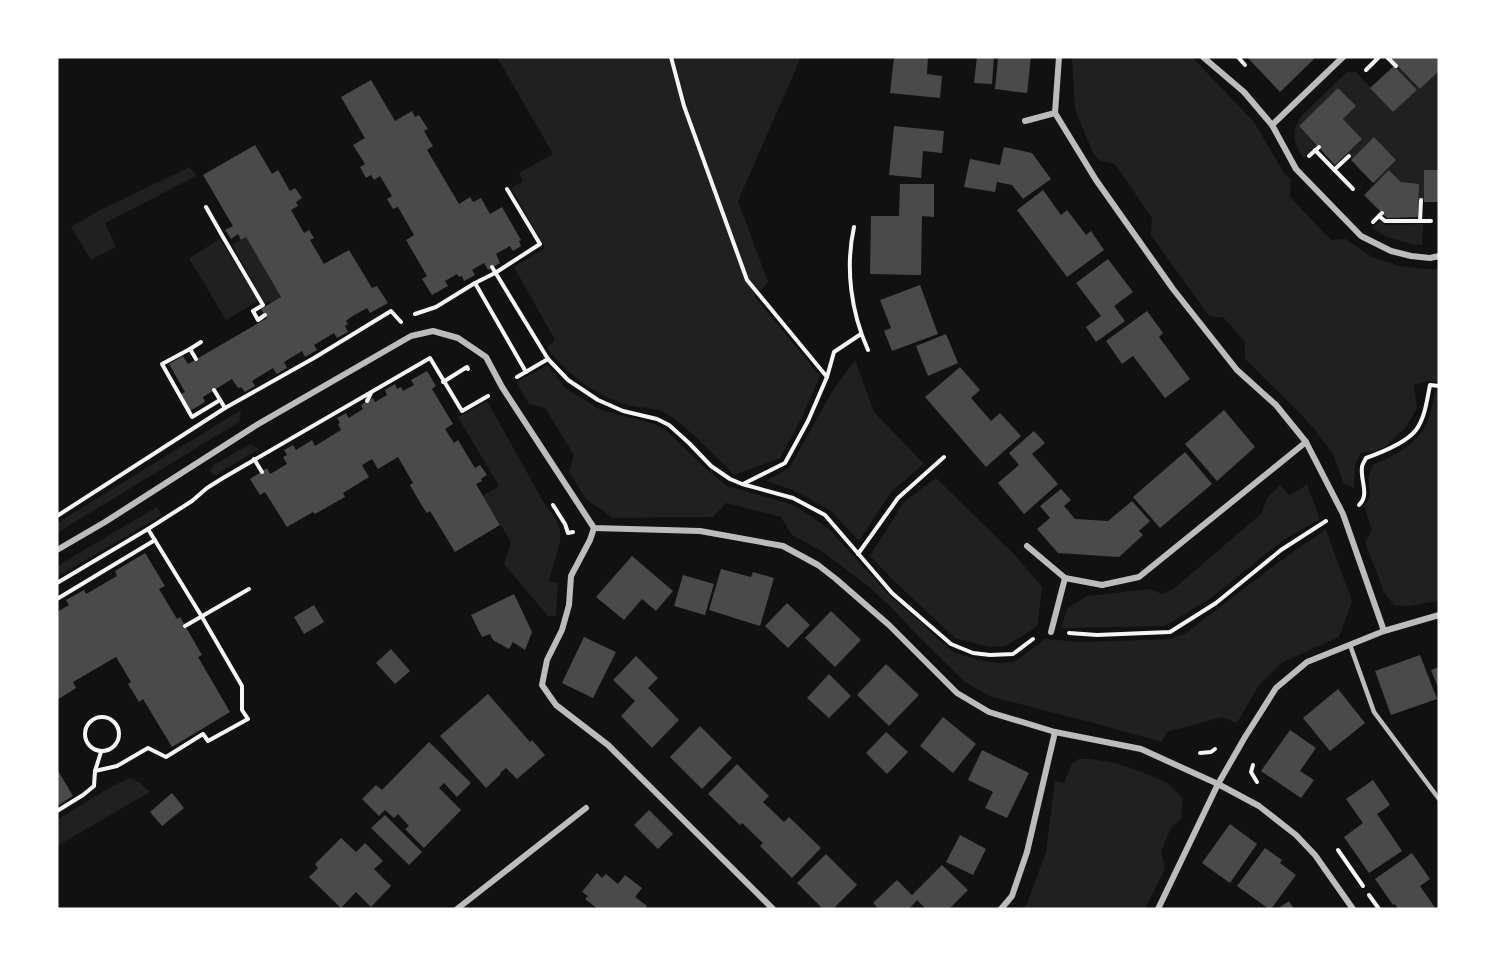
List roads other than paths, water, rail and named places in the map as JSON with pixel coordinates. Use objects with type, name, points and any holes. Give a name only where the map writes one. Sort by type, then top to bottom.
[{"type":"street","points":[[1059,57],[1055,113],[1096,180],[1173,289],[1237,370],[1276,405],[1306,442],[1343,514],[1384,631]]},
{"type":"street","points":[[1203,57],[1244,92],[1272,125],[1296,169],[1361,236],[1391,251],[1430,258],[1439,256]]},
{"type":"street","points":[[1272,125],[1343,57]]},
{"type":"street","points":[[1025,121],[1055,113]]},
{"type":"street","points":[[57,550],[255,426],[411,336],[433,331],[458,338],[486,357],[502,387],[594,528]]},
{"type":"street","points":[[1027,546],[1065,578],[1102,585],[1139,577],[1306,442]]},
{"type":"street","points":[[594,528],[700,531],[783,546],[818,565],[852,592],[889,625],[957,693],[989,712],[1055,732],[1141,749],[1218,784],[1259,806],[1296,835],[1315,855],[1353,909]]},
{"type":"street","points":[[594,528],[571,576],[569,605],[562,630],[547,660],[542,685],[556,705],[608,745],[773,909]]},
{"type":"street","points":[[1051,632],[1065,578]]},
{"type":"street","points":[[1158,909],[1218,784],[1276,688],[1307,662],[1384,631],[1439,615]]},
{"type":"street","points":[[1001,909],[1012,896],[1028,852],[1055,732]]},
{"type":"street","points":[[457,909],[586,808]]},
{"type":"lane","points":[[1350,645],[1374,712],[1439,799]]}]
